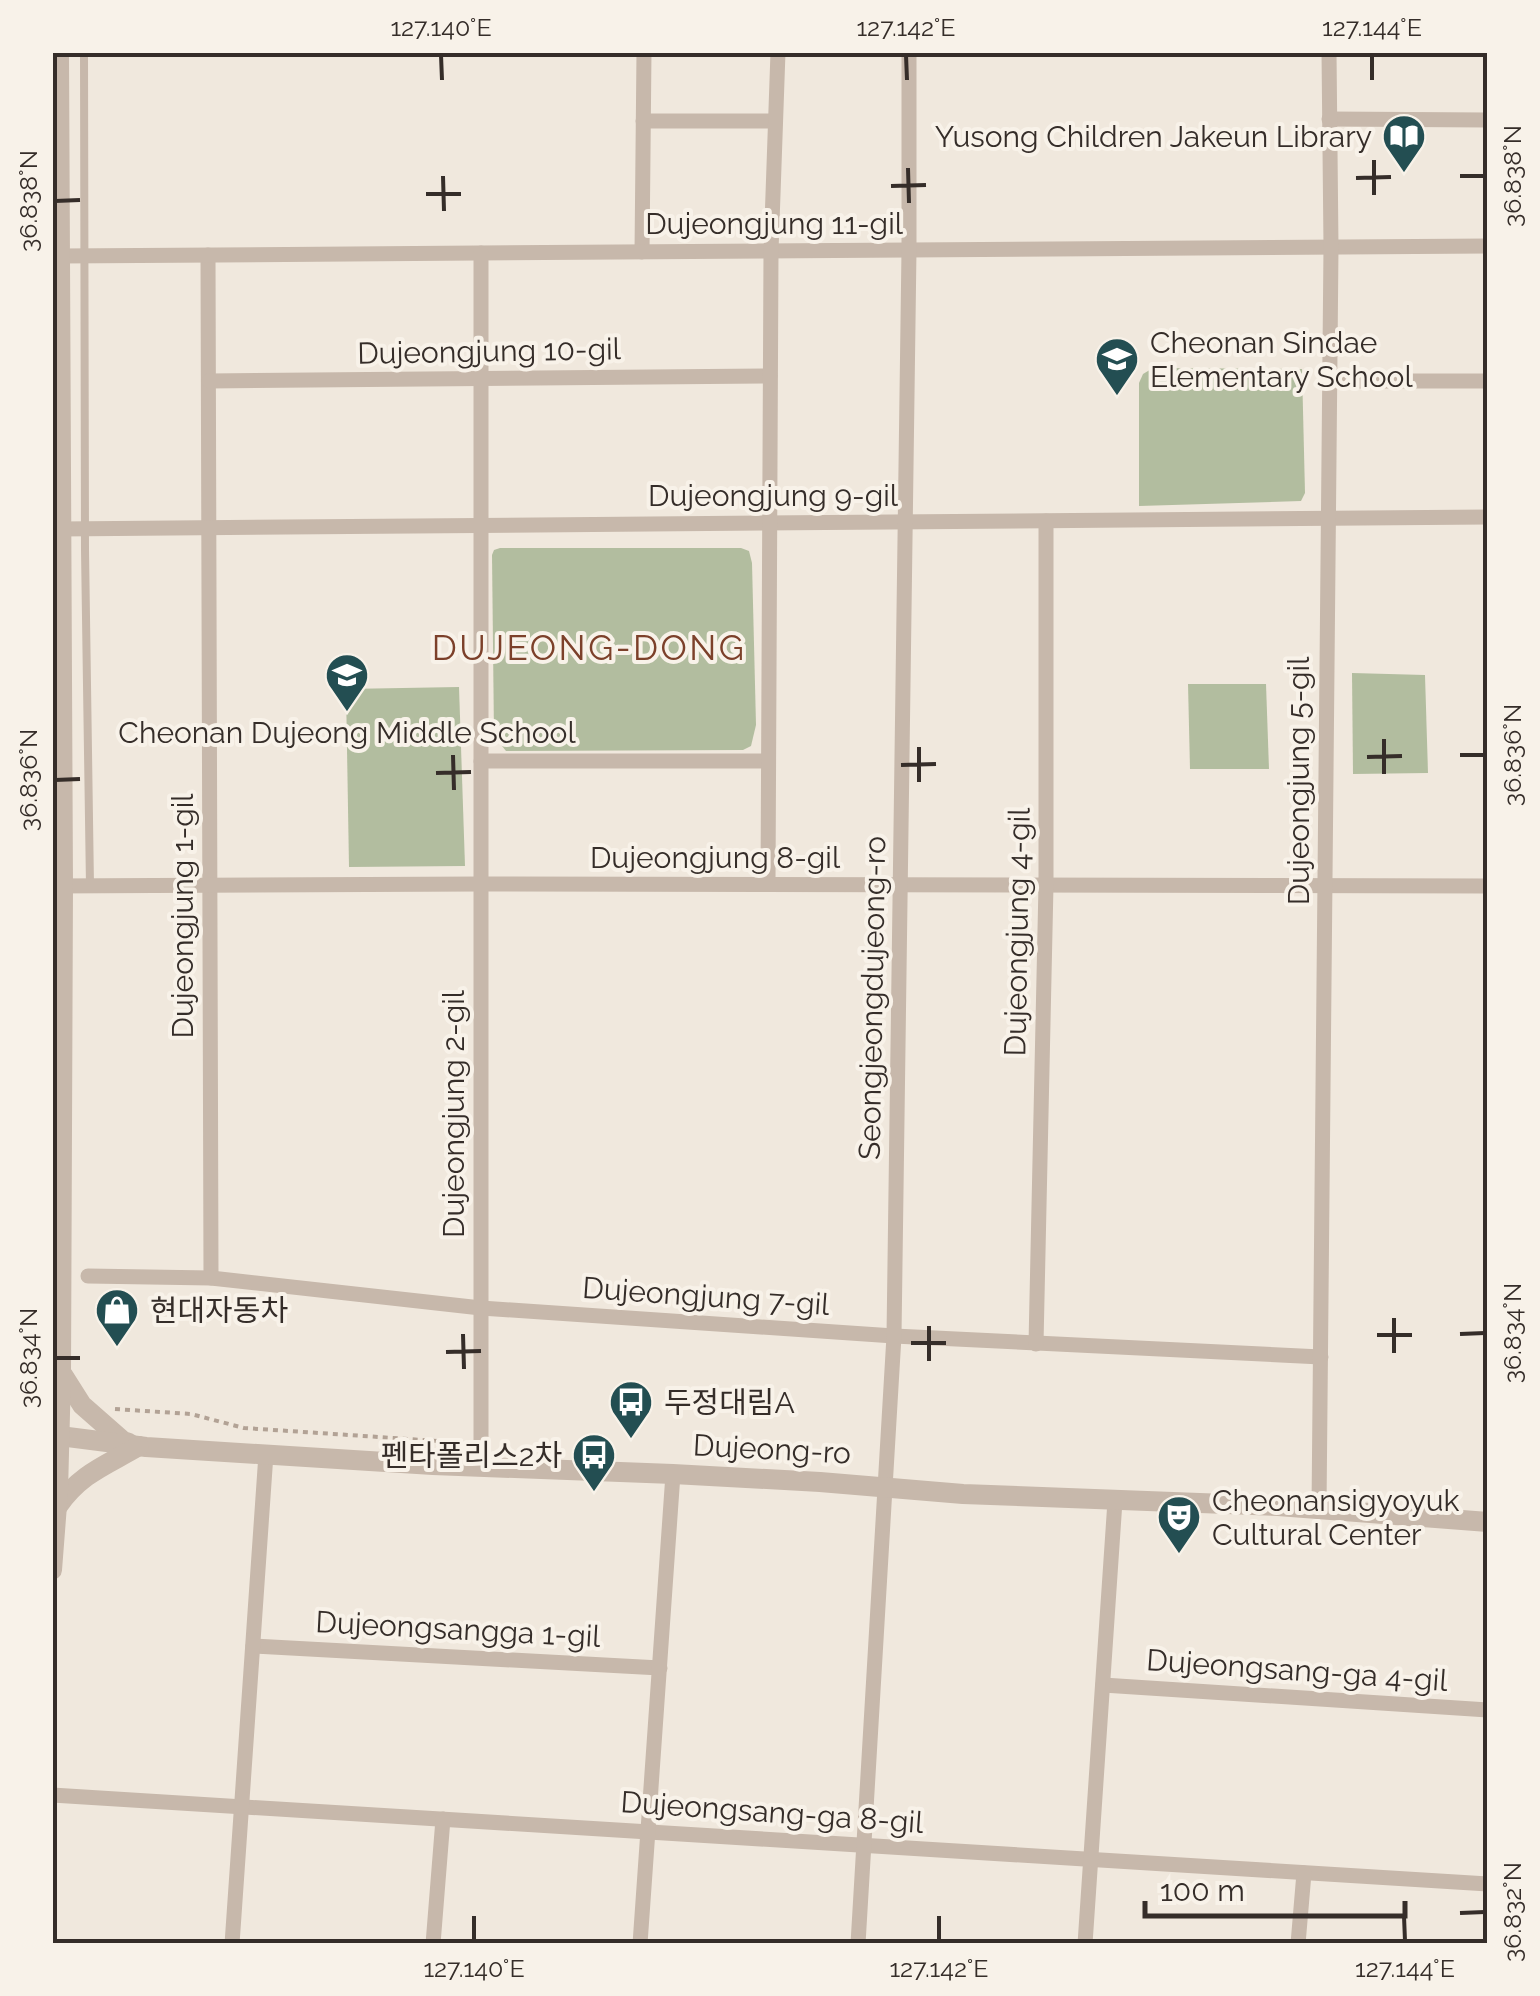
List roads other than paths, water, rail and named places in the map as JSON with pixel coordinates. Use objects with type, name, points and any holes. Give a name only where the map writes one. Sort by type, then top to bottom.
[{"type":"street","points":[[52,1570],[62,1374],[59,52]]},
{"type":"street","points":[[642,252],[644,52]]},
{"type":"street","points":[[768,884],[771,251],[778,52]]},
{"type":"street","name":"Seongjeongdujeong-ro","points":[[858,1944],[894,1336],[909,250],[908,52]]},
{"type":"street","name":"Dujeongjung 5-gil","points":[[1319,1510],[1330,52]]},
{"type":"street","points":[[1329,119],[1488,120]]},
{"type":"street","points":[[643,121],[775,120]]},
{"type":"street","name":"Dujeongjung 11-gil","points":[[61,256],[1488,246]]},
{"type":"street","name":"Dujeongjung 2-gil","points":[[481,253],[481,1467]]},
{"type":"street","name":"Dujeongjung 1-gil","points":[[208,255],[211,1278]]},
{"type":"street","name":"Dujeongjung 10-gil","points":[[208,382],[770,376]]},
{"type":"street","points":[[1328,381],[1488,380]]},
{"type":"street","name":"Dujeongjung 9-gil","points":[[60,529],[1488,517]]},
{"type":"street","name":"Dujeongjung 4-gil","points":[[1036,1344],[1046,885],[1046,521]]},
{"type":"street","points":[[481,761],[768,761]]},
{"type":"street","name":"Dujeongjung 8-gil","points":[[58,886],[1488,886]]},
{"type":"street","name":"Dujeongjung 7-gil","points":[[88,1276],[211,1278],[481,1308],[894,1336],[1321,1358]]},
{"type":"street","points":[[62,1374],[86,1408],[122,1441],[139,1446]]},
{"type":"street","name":"Dujeong-ro","points":[[56,1435],[139,1446],[266,1454],[1488,1522]]},
{"type":"street","points":[[57,1506],[68,1491],[97,1467],[139,1446]]},
{"type":"street","points":[[232,1944],[266,1454]]},
{"type":"street","points":[[640,1944],[673,1474]]},
{"type":"street","name":"Dujeongsang-ga 4-gil","points":[[1085,1944],[1115,1501]]},
{"type":"street","name":"Dujeongsangga 1-gil","points":[[252,1646],[660,1668]]},
{"type":"street","name":"Dujeongsang-ga 4-gil","points":[[1103,1685],[1488,1710]]},
{"type":"street","name":"Dujeongsang-ga 8-gil","points":[[52,1796],[1488,1884]]},
{"type":"street","points":[[433,1944],[442,1820]]},
{"type":"street","points":[[1298,1944],[1304,1873]]},
{"type":"lane","points":[[84,52],[90,886]]},
{"type":"place","name":"Yusong Children Jakeun Library","points":[[1404,174]]},
{"type":"place","name":"Cheonan Sindae Elementary School","points":[[1117,397]]},
{"type":"place","name":"Cheonan Dujeong Middle School","points":[[347,713]]},
{"type":"place","name":"현대자동차","points":[[117,1348]]},
{"type":"place","name":"두정대림A","points":[[631,1440]]},
{"type":"place","name":"펜타폴리스2차","points":[[594,1493]]},
{"type":"place","name":"Cheonansigyoyuk Cultural Center","points":[[1179,1555]]},
{"type":"district","name":"DUJEONG-DONG","points":[[589,647]]}]
